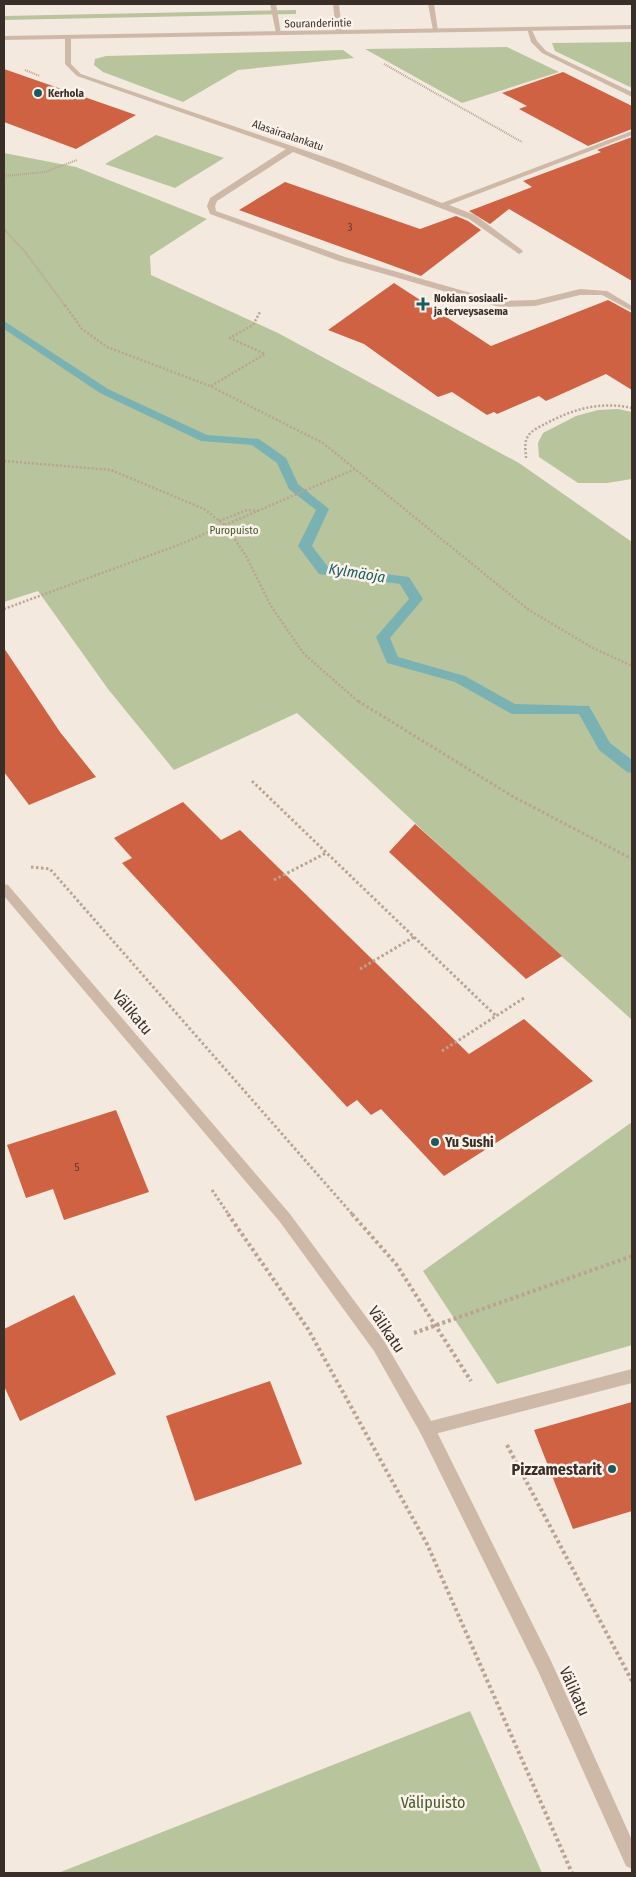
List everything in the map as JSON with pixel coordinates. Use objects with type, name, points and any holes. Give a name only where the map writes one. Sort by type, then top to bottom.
[{"type":"street","points":[[273,4],[279,33]]},
{"type":"street","points":[[336,4],[339,32]]},
{"type":"street","points":[[431,4],[436,30]]},
{"type":"street","name":"Souranderintie","points":[[4,38],[632,27]]},
{"type":"street","points":[[529,28],[534,42],[544,52],[632,95]]},
{"type":"street","name":"Alasairaalankatu","points":[[68,37],[68,64],[79,75],[292,149],[472,217],[519,252]]},
{"type":"street","points":[[442,205],[632,133]]},
{"type":"street","points":[[292,149],[213,200],[211,206],[213,212],[342,259],[499,304],[535,303],[580,292],[604,293],[632,309]]},
{"type":"street","name":"Välikatu","points":[[4,888],[285,1218],[379,1346],[427,1429],[544,1666],[632,1860]]},
{"type":"street","points":[[427,1429],[632,1376]]},
{"type":"path","points":[[377,60],[558,161]]},
{"type":"path","points":[[4,176],[45,172],[77,160]]},
{"type":"path","points":[[4,229],[26,253],[82,329],[107,347],[210,386],[323,443],[529,610],[591,647],[632,666]]},
{"type":"path","points":[[210,386],[265,354],[230,338],[252,325],[260,312]]},
{"type":"path","points":[[526,458],[527,439],[536,429],[574,409],[598,404],[620,404],[632,408]]},
{"type":"path","points":[[4,461],[111,470],[204,509],[226,526],[246,556],[271,606],[304,654],[358,701],[512,796],[632,860]]},
{"type":"path","points":[[4,609],[62,590],[226,526],[356,469]]},
{"type":"path","points":[[218,521],[247,510],[261,511]]},
{"type":"path","points":[[252,781],[496,1016]]},
{"type":"path","points":[[274,880],[326,853]]},
{"type":"path","points":[[360,969],[414,938]]},
{"type":"path","points":[[442,1051],[524,998]]},
{"type":"path","points":[[210,1187],[308,1329],[427,1544],[572,1873]]},
{"type":"path","points":[[379,1346],[632,1256]]},
{"type":"green space","points":[[296,10],[296,14],[4,20],[4,16]]},
{"type":"green space","points":[[632,42],[632,88],[555,51],[552,43]]},
{"type":"green space","points":[[507,47],[559,72],[462,103],[365,49]]},
{"type":"green space","points":[[343,50],[354,58],[238,70],[183,102],[103,72],[94,65],[95,59],[106,56]]},
{"type":"green space","points":[[156,135],[224,158],[175,188],[105,164]]},
{"type":"green space","name":"Puropuisto","points":[[4,153],[76,167],[207,219],[150,256],[151,275],[278,333],[519,463],[632,542],[632,1020],[430,837],[297,713],[174,770],[108,689],[38,591],[4,602]]},
{"type":"green space","points":[[618,409],[632,412],[632,479],[607,483],[578,483],[539,457],[538,443],[543,433],[576,416],[598,410]]},
{"type":"green space","points":[[632,1122],[632,1345],[497,1384],[423,1271]]},
{"type":"green space","name":"Välipuisto","points":[[470,1711],[542,1873],[58,1873]]},
{"type":"building","name":"Kerhola","points":[[4,69],[136,115],[76,149],[4,122]]},
{"type":"building","points":[[563,72],[632,106],[632,129],[588,146],[519,109],[527,106],[502,93]]},
{"type":"building","points":[[632,137],[632,281],[509,209],[490,224],[469,211],[532,187],[523,181],[601,152],[597,150]]},
{"type":"building","points":[[285,182],[420,229],[456,216],[468,221],[481,230],[421,276],[239,210]]},
{"type":"building","points":[[394,283],[491,346],[608,300],[632,313],[632,390],[606,374],[546,401],[539,396],[497,414],[494,412],[487,415],[452,392],[438,397],[364,344],[328,330]]},
{"type":"building","points":[[4,648],[60,732],[96,777],[29,805],[4,772]]},
{"type":"building","points":[[183,802],[221,840],[240,830],[469,1054],[524,1019],[593,1081],[444,1176],[381,1109],[371,1115],[357,1100],[347,1107],[122,863],[132,858],[114,838]]},
{"type":"building","points":[[415,824],[562,956],[526,979],[389,852]]},
{"type":"building","points":[[116,1110],[149,1192],[64,1220],[53,1189],[26,1198],[7,1145]]},
{"type":"building","points":[[74,1295],[116,1374],[20,1421],[4,1386],[4,1329]]},
{"type":"building","points":[[270,1381],[302,1464],[195,1501],[166,1416]]},
{"type":"building","points":[[632,1402],[632,1511],[573,1529],[534,1430]]},
{"type":"waterway","name":"Kylmäoja","points":[[4,324],[104,391],[205,438],[255,442],[282,461],[293,486],[323,509],[305,546],[324,571],[404,580],[416,599],[383,637],[392,660],[460,679],[512,709],[584,709],[604,746],[632,768]]},
{"type":"place","name":"Kerhola","points":[[38,93]]},
{"type":"place","name":"Nokian sosiaali- ja terveysasema","points":[[423,304]]},
{"type":"place","name":"Yu Sushi","points":[[435,1142]]},
{"type":"place","name":"Pizzamestarit","points":[[612,1469]]}]
